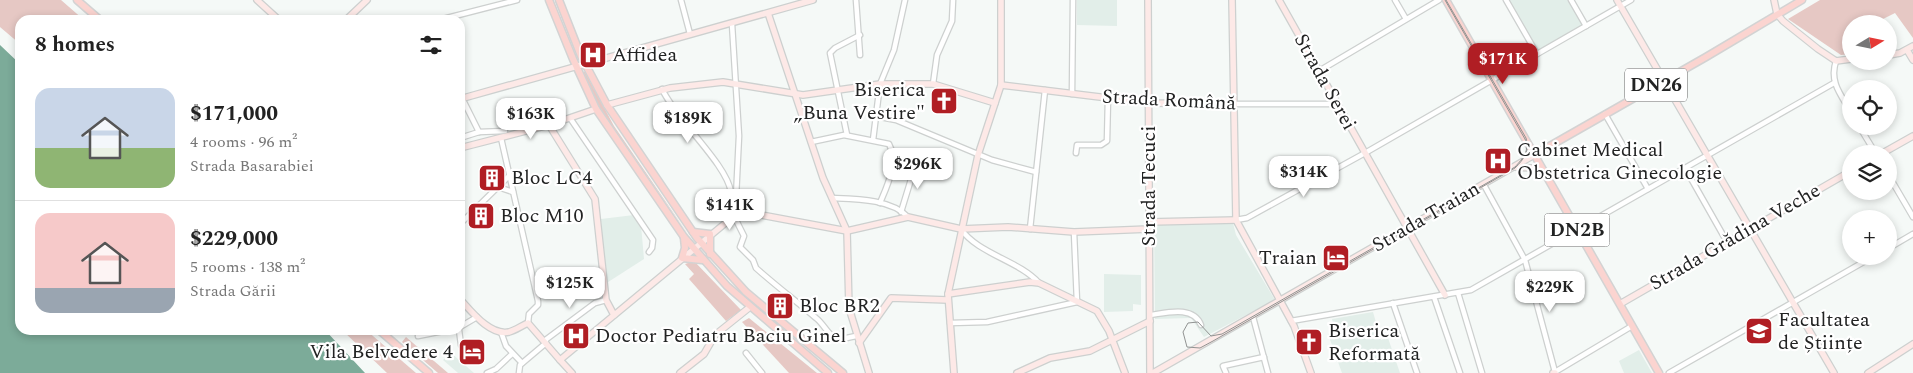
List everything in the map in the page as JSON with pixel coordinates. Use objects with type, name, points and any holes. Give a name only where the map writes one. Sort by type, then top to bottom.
[{"type":"main road","points":[[77,0],[94,15]]},
{"type":"main road","points":[[549,0],[596,109],[684,237],[702,260],[750,307],[828,373]]},
{"type":"main road","points":[[559,0],[585,64],[607,106],[710,255],[760,304],[843,373]]},
{"type":"main road","name":"DN2B","points":[[1446,0],[1658,373]]},
{"type":"main road","name":"Strada Traian","points":[[1534,155],[1802,0]]},
{"type":"main road","points":[[692,231],[710,234],[710,255]]},
{"type":"main road","points":[[684,237],[685,248],[682,258],[702,260]]},
{"type":"main road","points":[[385,335],[429,373]]},
{"type":"street","points":[[257,0],[274,15]]},
{"type":"street","points":[[354,15],[368,0]]},
{"type":"street","points":[[458,15],[517,0]]},
{"type":"street","points":[[681,0],[690,34]]},
{"type":"street","points":[[465,98],[813,0]]},
{"type":"street","points":[[856,0],[860,56]]},
{"type":"street","points":[[873,140],[880,84],[894,50],[905,0]]},
{"type":"street","points":[[933,84],[937,54],[952,21],[953,0]]},
{"type":"street","points":[[952,372],[948,297],[978,155],[1000,85],[1001,0]]},
{"type":"street","points":[[1072,94],[1073,0]]},
{"type":"street","name":"Strada Tecuci","points":[[1148,0],[1152,373]]},
{"type":"street","points":[[1232,0],[1236,220],[1291,321],[1311,373]]},
{"type":"street","name":"Strada Serei","points":[[1279,0],[1445,295]]},
{"type":"street","points":[[1395,0],[1406,19]]},
{"type":"street","points":[[1319,71],[1439,0]]},
{"type":"street","points":[[1506,0],[1537,54]]},
{"type":"street","points":[[1570,0],[1586,26]]},
{"type":"street","points":[[1617,0],[1834,373]]},
{"type":"street","points":[[1149,222],[1236,220],[1247,218],[1365,153],[1631,0]]},
{"type":"street","points":[[1774,0],[1777,14],[1782,22],[1836,61],[1842,60]]},
{"type":"street","points":[[768,13],[822,178],[847,230],[848,300],[856,336],[869,373]]},
{"type":"street","points":[[732,24],[740,150],[736,222],[744,236],[740,247],[753,260],[756,268],[793,301],[818,319],[822,327],[835,339],[856,336]]},
{"type":"street","points":[[847,135],[840,92],[830,54],[835,48],[860,35]]},
{"type":"street","points":[[1898,52],[1910,48],[1913,60]]},
{"type":"street","points":[[1836,61],[1833,73],[1834,83],[1842,97]]},
{"type":"street","points":[[607,106],[662,90],[718,82],[795,92],[803,95],[840,92],[880,84],[933,84],[995,103]]},
{"type":"street","points":[[1291,321],[1458,294],[1471,290],[1834,83]]},
{"type":"street","name":"Strada Română","points":[[1000,85],[1149,103],[1337,104]]},
{"type":"street","points":[[662,90],[672,108],[726,176],[731,192]]},
{"type":"street","points":[[1030,228],[1045,90]]},
{"type":"street","points":[[1076,153],[1077,145],[1101,145],[1107,141],[1108,98]]},
{"type":"street","points":[[465,106],[479,132]]},
{"type":"street","points":[[465,147],[549,125],[596,109]]},
{"type":"street","points":[[1605,114],[1648,189]]},
{"type":"street","points":[[875,116],[896,120],[978,155],[1036,172]]},
{"type":"street","points":[[570,118],[653,240],[652,248],[649,252]]},
{"type":"street","points":[[549,125],[596,199],[606,300],[614,315]]},
{"type":"street","points":[[465,136],[479,132],[505,131]]},
{"type":"street","points":[[811,142],[847,135],[890,144],[893,156],[892,169],[880,203]]},
{"type":"street","points":[[1897,145],[1913,136]]},
{"type":"street","points":[[501,138],[538,301],[538,305],[530,314],[528,323]]},
{"type":"street","name":"Strada Traian","points":[[1152,373],[1534,155]]},
{"type":"street","points":[[893,156],[924,166]]},
{"type":"street","points":[[901,212],[916,163]]},
{"type":"street","points":[[1515,167],[1531,168],[1545,173]]},
{"type":"street","points":[[1685,168],[1727,242]]},
{"type":"street","points":[[465,219],[510,175]]},
{"type":"street","name":"Strada Grădina Veche","points":[[1620,304],[1842,176]]},
{"type":"street","points":[[1484,185],[1524,260],[1554,373],[1632,326]]},
{"type":"street","points":[[498,187],[513,192]]},
{"type":"street","points":[[1897,190],[1913,218]]},
{"type":"street","points":[[832,198],[880,203],[908,217],[961,229],[1008,227],[1074,232],[1149,230]]},
{"type":"street","points":[[560,360],[736,212],[752,212],[847,230],[908,217]]},
{"type":"street","points":[[961,229],[970,239],[1022,269],[1039,283],[1097,311],[1112,340],[1125,373]]},
{"type":"street","points":[[1074,232],[1077,302]]},
{"type":"street","points":[[1897,243],[1913,234]]},
{"type":"street","points":[[1669,373],[1858,265]]},
{"type":"street","points":[[859,343],[891,298],[948,297],[1030,282],[1039,283]]},
{"type":"street","points":[[1458,294],[1482,373]]},
{"type":"street","points":[[1434,297],[1460,373]]},
{"type":"street","points":[[519,373],[522,364],[545,342],[595,303],[606,300]]},
{"type":"street","points":[[950,322],[987,322],[1077,302]]},
{"type":"street","points":[[1393,303],[1417,373]]},
{"type":"street","points":[[465,304],[477,317],[501,332],[504,342],[522,364]]},
{"type":"street","points":[[680,373],[704,354],[715,335],[750,307]]},
{"type":"street","points":[[1017,373],[1050,358],[1084,353],[1112,340],[1150,318],[1191,313],[1201,325]]},
{"type":"street","points":[[465,325],[477,317]]},
{"type":"street","points":[[1253,317],[1268,373]]},
{"type":"street","points":[[501,332],[513,330],[528,323]]},
{"type":"street","points":[[528,323],[572,373]]},
{"type":"street","points":[[418,336],[423,335]]},
{"type":"street","points":[[460,335],[461,344]]},
{"type":"street","points":[[1868,373],[1913,344]]},
{"type":"street","points":[[746,353],[762,373]]},
{"type":"street","points":[[487,373],[496,369],[512,354]]},
{"type":"street","points":[[1226,373],[1223,366],[1264,357]]},
{"type":"shaded area","points":[[0,0],[61,0],[78,15],[15,15],[15,40],[0,27]]},
{"type":"shaded area","points":[[1077,0],[1117,0],[1117,26],[1077,25]]},
{"type":"shaded area","points":[[1508,0],[1568,0],[1583,25],[1538,52]]},
{"type":"shaded area","points":[[1820,0],[1913,0],[1913,38],[1895,13],[1891,15],[1842,15],[1841,55],[1788,19]]},
{"type":"shaded area","points":[[0,45],[15,59],[15,335],[330,335],[365,373],[0,373]]},
{"type":"shaded area","points":[[583,72],[585,72],[614,126],[692,240],[598,106]]},
{"type":"shaded area","points":[[634,215],[641,225],[644,259],[605,284],[601,219]]},
{"type":"shaded area","points":[[1233,223],[1236,235],[1275,300],[1204,337],[1191,318],[1155,319],[1154,225]]},
{"type":"shaded area","points":[[694,261],[741,310],[726,321],[689,279],[694,274],[685,264]]},
{"type":"shaded area","points":[[1104,274],[1141,275],[1141,305],[1133,304],[1133,311],[1104,312]]},
{"type":"shaded area","points":[[1373,312],[1381,340],[1388,338],[1400,373],[1342,373],[1328,334],[1335,332],[1332,319]]},
{"type":"shaded area","points":[[749,318],[817,373],[789,373],[742,322]]},
{"type":"shaded area","points":[[347,335],[372,335],[416,373],[387,373]]},
{"type":"shaded area","points":[[406,337],[448,373],[438,373],[402,342]]},
{"type":"shaded area","points":[[1639,350],[1652,373],[1624,373],[1619,361]]},
{"type":"shaded area","points":[[451,353],[474,373],[458,373],[443,360]]},
{"type":"tram line","points":[[1445,0],[1525,139],[1527,147],[1523,157],[1515,167],[1222,334],[1211,336],[1198,322],[1188,323],[1183,332],[1187,347],[1200,348],[1213,341],[1515,168],[1521,161],[1527,151],[1527,147],[1527,143],[1526,138],[1446,0]]},
{"type":"place","name":"Affidea","points":[[593,55]]},
{"type":"place","name":"Biserica „Buna Vestire\"","points":[[944,101]]},
{"type":"place","name":"Cabinet Medical Obstetrica Ginecologie","points":[[1498,161]]},
{"type":"place","name":"Bloc LC4","points":[[492,178]]},
{"type":"place","name":"Bloc M10","points":[[481,216]]},
{"type":"place","name":"Traian","points":[[1336,258]]},
{"type":"place","name":"Bloc BR2","points":[[780,306]]},
{"type":"place","name":"Facultatea de Științe","points":[[1759,331]]},
{"type":"place","name":"Doctor Pediatru Baciu Ginel","points":[[576,336]]},
{"type":"place","name":"Biserica Reformată","points":[[1309,342]]},
{"type":"place","name":"Vila Belvedere 4","points":[[472,352]]}]
